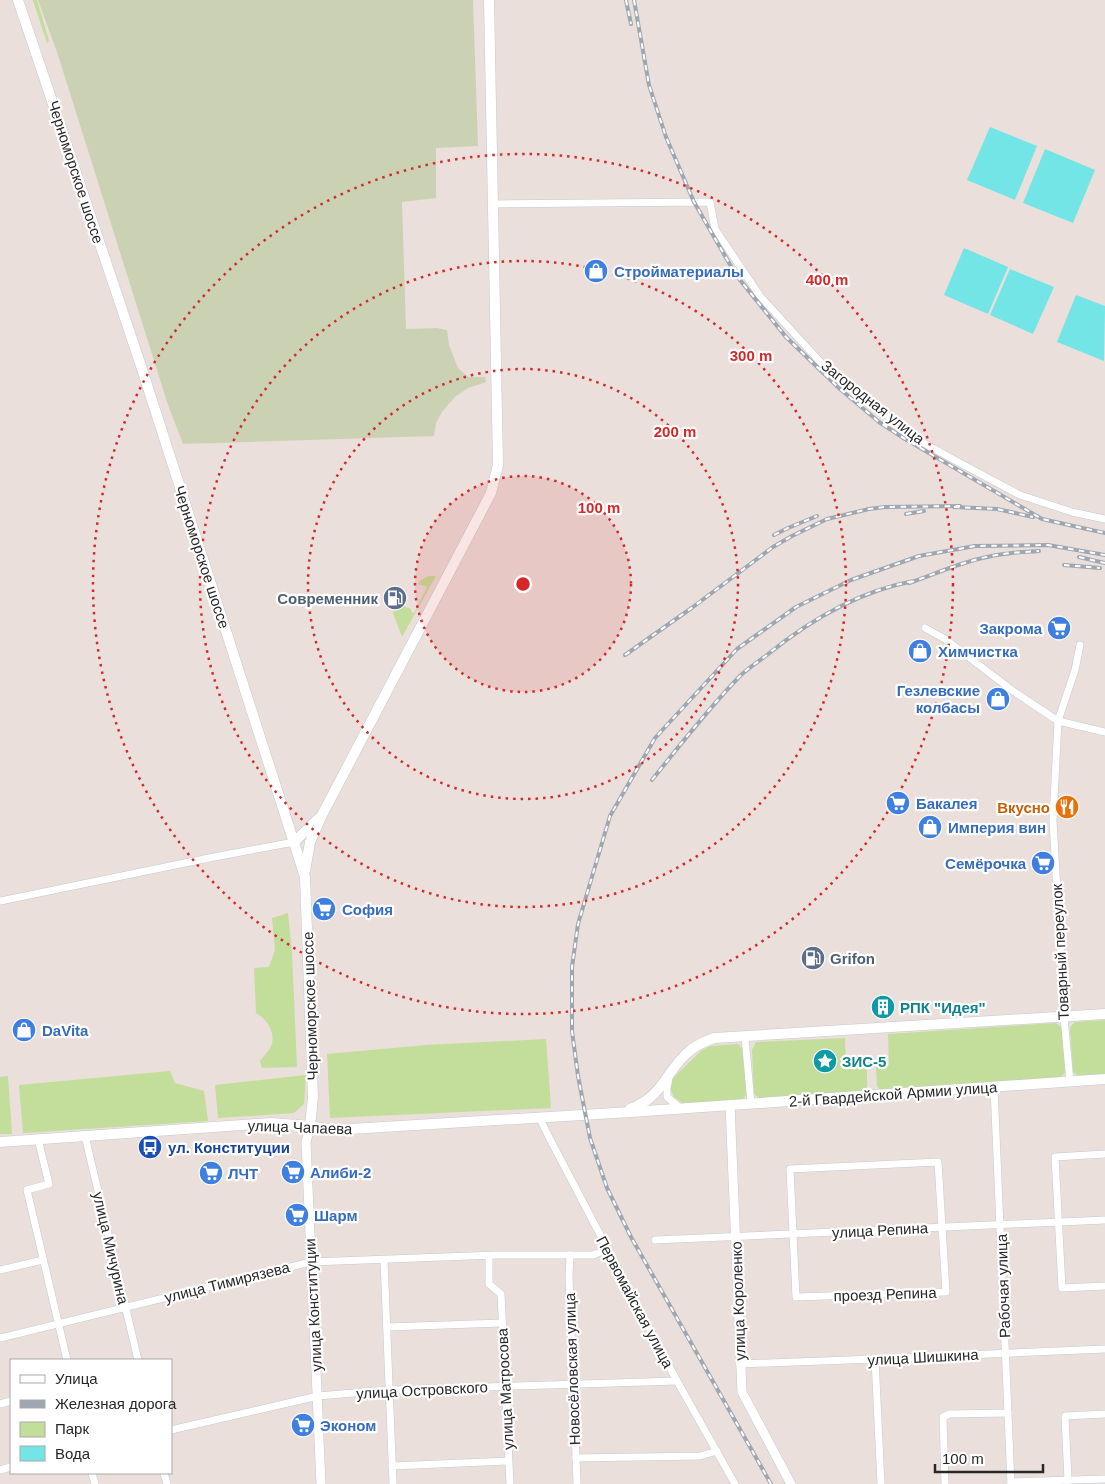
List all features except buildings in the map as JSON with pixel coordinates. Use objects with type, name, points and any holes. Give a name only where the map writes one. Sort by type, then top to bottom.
[{"type":"main road","name":"Черноморское шоссе","points":[[18,0],[142,369],[304,877],[313,1097],[310,1126]]},
{"type":"main road","points":[[304,877],[310,842],[322,814],[491,493],[498,465],[490,0]]},
{"type":"main road","points":[[294,842],[322,814]]},
{"type":"main road","points":[[620,1112],[643,1104],[656,1094],[686,1055],[699,1044],[714,1038],[1105,1014]]},
{"type":"main road","name":"2-й Гвардейской Армии улица","points":[[620,1112],[1105,1079]]},
{"type":"main road","points":[[313,1097],[317,1114],[326,1124],[367,1128]]},
{"type":"main road","name":"улица Чапаева","points":[[0,1142],[271,1123],[334,1130],[620,1112]]},
{"type":"street","name":"Загородная улица","points":[[494,204],[710,202],[715,229],[760,296],[824,366],[920,441],[1020,495],[1072,512],[1105,519]]},
{"type":"street","points":[[925,628],[945,639],[1000,682],[1058,721],[1105,732]]},
{"type":"street","name":"Товарный переулок","points":[[1070,1082],[1052,820],[1058,721],[1075,670],[1080,645]]},
{"type":"street","points":[[0,901],[294,842]]},
{"type":"street","points":[[745,1037],[751,1103]]},
{"type":"street","points":[[670,1075],[666,1088],[667,1097],[680,1108]]},
{"type":"street","name":"Рабочая улица","points":[[994,1087],[1011,1483]]},
{"type":"street","name":"улица Короленко","points":[[730,1105],[742,1392],[792,1484]]},
{"type":"street","name":"Первомайская улица","points":[[539,1117],[677,1381],[735,1484]]},
{"type":"street","name":"улица Конституции","points":[[310,1126],[306,1142],[321,1484]]},
{"type":"street","name":"улица Мичурина","points":[[85,1136],[138,1359]]},
{"type":"street","points":[[38,1139],[49,1184],[27,1190],[67,1359]]},
{"type":"street","points":[[1105,1154],[1055,1157],[1062,1288],[1105,1286]]},
{"type":"street","name":"проезд Репина","points":[[938,1162],[943,1227],[946,1292],[796,1297],[790,1168],[938,1162]]},
{"type":"street","name":"улица Репина","points":[[656,1240],[1105,1220]]},
{"type":"street","name":"улица Тимирязева","points":[[0,1338],[311,1262],[489,1256],[593,1255],[608,1249]]},
{"type":"street","name":"Новосёловская улица","points":[[570,1255],[572,1384],[577,1484]]},
{"type":"street","name":"улица Матросова","points":[[489,1256],[489,1284],[501,1294],[510,1484]]},
{"type":"street","points":[[0,1270],[43,1260]]},
{"type":"street","points":[[384,1260],[393,1484]]},
{"type":"street","points":[[387,1327],[502,1323]]},
{"type":"street","name":"улица Шишкина","points":[[740,1364],[875,1360],[1105,1348]]},
{"type":"street","points":[[875,1360],[880,1484]]},
{"type":"street","name":"улица Островского","points":[[172,1430],[318,1396],[389,1390],[677,1381]]},
{"type":"street","points":[[945,1484],[943,1417],[949,1414],[1008,1413]]},
{"type":"street","points":[[1068,1480],[1065,1416],[1105,1414]]},
{"type":"street","points":[[576,1458],[700,1456],[717,1451]]},
{"type":"street","points":[[392,1466],[508,1461]]},
{"type":"street","points":[[1011,1483],[1105,1478]]},
{"type":"green space","points":[[33,0],[37,0],[49,41],[47,43]]},
{"type":"green space","points":[[38,0],[473,0],[478,146],[436,148],[436,198],[402,202],[406,329],[437,328],[447,330],[449,345],[458,368],[468,377],[485,377],[486,382],[468,388],[455,397],[442,412],[436,423],[434,436],[183,444],[168,405],[58,55]]},
{"type":"green space","points":[[429,576],[436,576],[402,637],[393,613],[394,609],[401,605],[411,609],[411,612],[414,613],[427,587],[418,584]]},
{"type":"green space","points":[[288,913],[292,953],[297,1067],[262,1068],[260,1061],[270,1048],[273,1039],[269,1025],[256,1013],[254,968],[269,967],[275,950],[272,918]]},
{"type":"green space","points":[[1105,1020],[1105,1074],[1079,1076],[1073,1072],[1070,1027],[1075,1022]]},
{"type":"green space","points":[[1056,1023],[1062,1028],[1065,1073],[1060,1077],[880,1090],[877,1086],[876,1067],[889,1065],[888,1034]]},
{"type":"green space","points":[[845,1038],[846,1065],[850,1068],[863,1067],[867,1071],[867,1087],[863,1091],[759,1098],[754,1094],[752,1050],[756,1042]]},
{"type":"green space","points":[[546,1039],[551,1108],[330,1118],[327,1054],[426,1045]]},
{"type":"green space","points":[[738,1044],[745,1051],[747,1094],[742,1100],[682,1103],[674,1097],[670,1089],[672,1079],[702,1050],[711,1046]]},
{"type":"green space","points":[[170,1071],[175,1083],[204,1091],[208,1121],[23,1133],[19,1085]]},
{"type":"green space","points":[[306,1075],[304,1104],[294,1113],[218,1118],[215,1085]]},
{"type":"green space","points":[[8,1076],[12,1134],[0,1134],[0,1077]]},
{"type":"water","points":[[990,127],[1037,146],[1015,200],[967,180]]},
{"type":"water","points":[[1045,149],[1095,170],[1073,223],[1023,203]]},
{"type":"water","points":[[964,248],[1008,267],[988,314],[944,295]]},
{"type":"water","points":[[1010,269],[1054,287],[1033,334],[990,315]]},
{"type":"water","points":[[1076,295],[1105,306],[1104,361],[1057,342]]},
{"type":"railway","points":[[626,0],[631,24]]},
{"type":"railway","points":[[634,0],[649,85],[666,137],[694,202],[736,275],[786,337],[840,389],[879,422],[905,439],[1042,519],[1105,533]]},
{"type":"railway","points":[[625,655],[773,547],[827,519],[885,507],[960,506]]},
{"type":"railway","points":[[954,507],[997,509],[1033,517]]},
{"type":"railway","points":[[906,514],[924,511]]},
{"type":"railway","points":[[774,535],[817,516]]},
{"type":"railway","points":[[771,1484],[631,1237],[607,1188],[590,1138],[578,1076],[572,1031],[572,967],[578,924],[610,816],[655,738],[737,649],[796,607],[851,580],[919,556],[975,546],[1048,545],[1105,555]]},
{"type":"railway","points":[[909,583],[956,566],[992,556],[1039,551]]},
{"type":"railway","points":[[1079,557],[1105,563]]},
{"type":"railway","points":[[1064,565],[1100,568]]},
{"type":"railway","points":[[652,780],[694,727],[740,676],[783,642],[818,619],[855,600],[874,592],[914,581]]},
{"type":"place","name":"Стройматериалы","points":[[596,271]]},
{"type":"place","name":"Современник","points":[[395,598]]},
{"type":"place","name":"Закрома","points":[[1059,628]]},
{"type":"place","name":"Химчистка","points":[[920,651]]},
{"type":"place","name":"Гезлевские колбасы","points":[[998,699]]},
{"type":"place","name":"Бакалея","points":[[898,803]]},
{"type":"place","name":"Вкусно","points":[[1067,807]]},
{"type":"place","name":"Империя вин","points":[[930,827]]},
{"type":"place","name":"Семёрочка","points":[[1043,863]]},
{"type":"place","name":"София","points":[[324,909]]},
{"type":"place","name":"Grifon","points":[[813,958]]},
{"type":"place","name":"РПК \"Идея\"","points":[[883,1007]]},
{"type":"place","name":"DaVita","points":[[24,1030]]},
{"type":"place","name":"ЗИС-5","points":[[825,1061]]},
{"type":"place","name":"ул. Конституции","points":[[150,1147]]},
{"type":"place","name":"Алиби-2","points":[[293,1172]]},
{"type":"place","name":"ЛЧТ","points":[[211,1173]]},
{"type":"place","name":"Шарм","points":[[297,1215]]},
{"type":"place","name":"Эконом","points":[[303,1425]]}]
